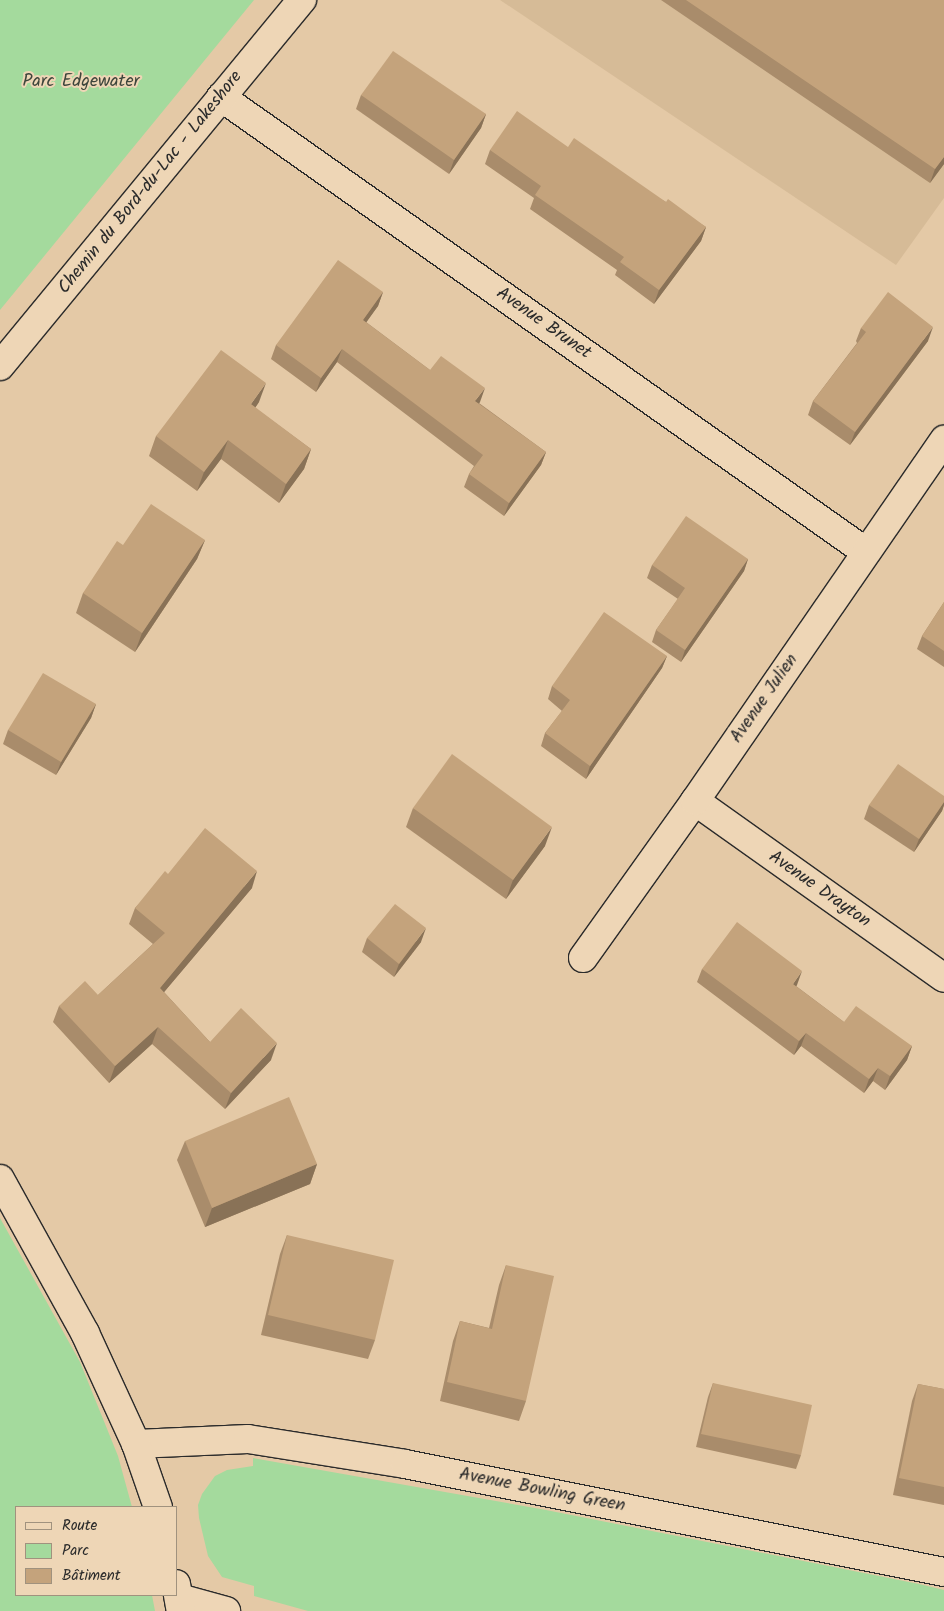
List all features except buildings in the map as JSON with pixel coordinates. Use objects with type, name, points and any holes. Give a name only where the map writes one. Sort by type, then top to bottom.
[{"type":"street","name":"Chemin du Bord-du-Lac - Lakeshore","points":[[0,366],[302,0]]},
{"type":"street","name":"Avenue Brunet","points":[[221,97],[866,552]]},
{"type":"street","name":"Avenue Julien","points":[[583,958],[695,801],[944,440]]},
{"type":"street","name":"Avenue Drayton","points":[[695,801],[944,978]]},
{"type":"street","points":[[0,1179],[85,1333],[136,1444],[158,1506]]},
{"type":"street","name":"Avenue Bowling Green","points":[[136,1444],[248,1439],[386,1460],[944,1572]]},
{"type":"street","points":[[179,1598],[226,1611]]},
{"type":"shaded area","points":[[500,0],[944,0],[944,198],[896,265]]},
{"type":"green space","name":"Parc Edgewater","points":[[0,0],[254,0],[0,310]]},
{"type":"green space","points":[[0,1218],[80,1362],[118,1456],[132,1506],[15,1506],[15,1596],[152,1596],[155,1611],[0,1611]]},
{"type":"green space","points":[[253,1458],[546,1510],[919,1584],[944,1590],[944,1611],[308,1611],[254,1596],[254,1586],[222,1577],[208,1556],[199,1518],[198,1505],[202,1494],[215,1476],[227,1470],[253,1466]]}]
